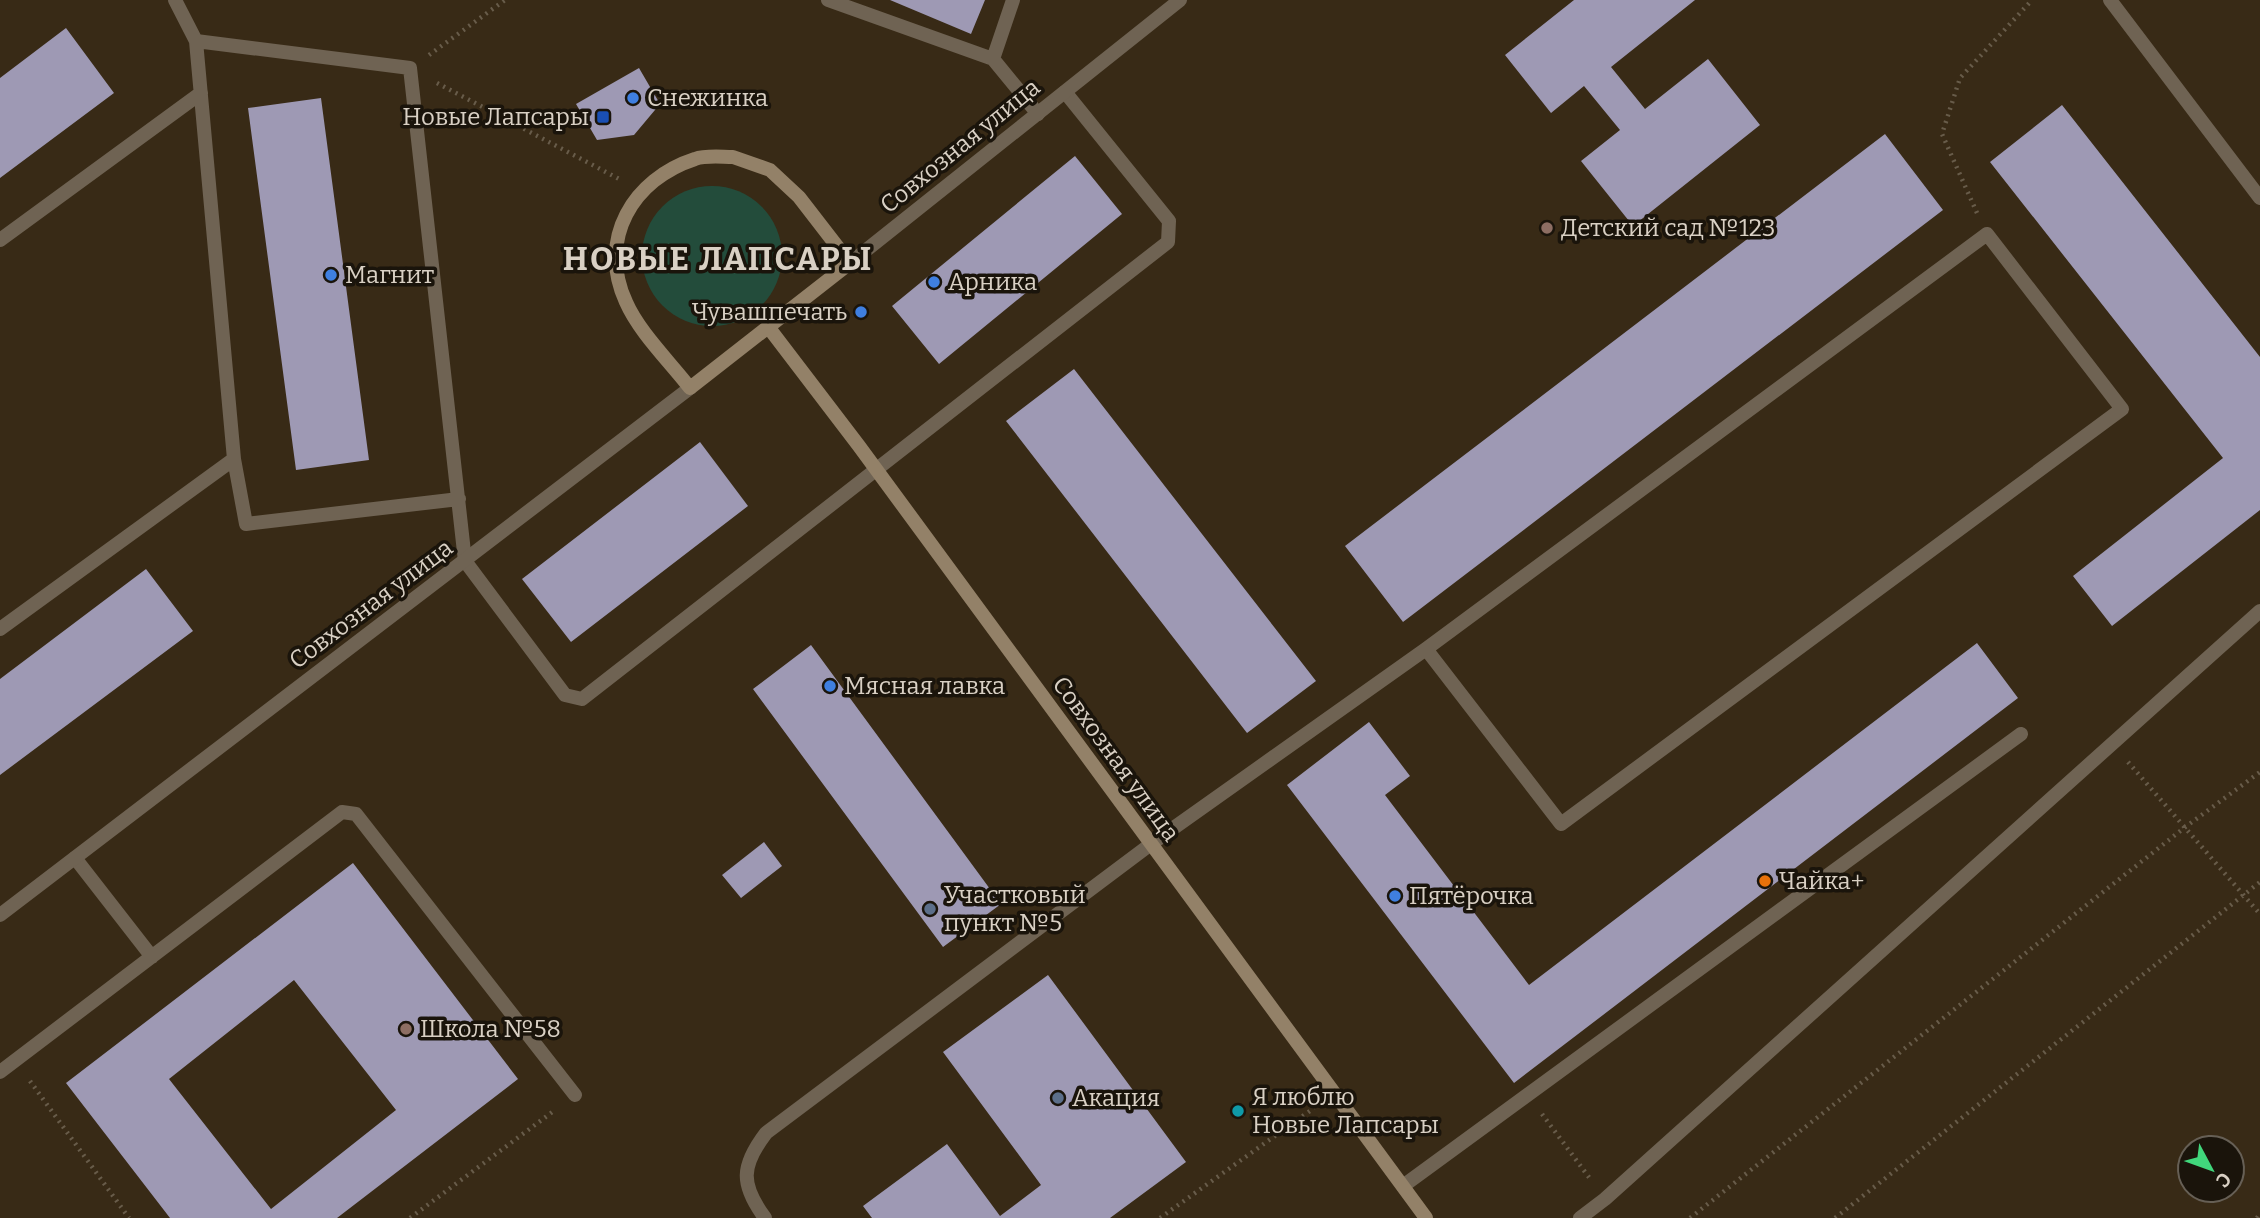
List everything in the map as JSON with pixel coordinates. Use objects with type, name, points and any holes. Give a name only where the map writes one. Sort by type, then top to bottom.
[{"type":"street","points":[[175,0],[196,41],[234,459],[246,524],[458,499]]},
{"type":"street","points":[[828,0],[993,59],[1038,114]]},
{"type":"street","points":[[993,59],[1013,0]]},
{"type":"street","name":"Совхозная улица","points":[[0,915],[769,328],[1180,0]]},
{"type":"street","points":[[2110,0],[2260,198]]},
{"type":"street","points":[[196,41],[410,68],[465,561],[565,695],[582,699],[1168,242],[1169,221],[1065,92]]},
{"type":"street","points":[[0,240],[201,93]]},
{"type":"street","points":[[690,388],[626,303],[616,273],[617,236],[632,201],[658,175],[697,158],[733,157],[770,170],[799,197],[850,263]]},
{"type":"street","points":[[765,1218],[756,1205],[746,1180],[751,1154],[766,1133],[1151,844],[1426,649],[1987,234],[2122,410],[1561,824],[1426,649]]},
{"type":"street","name":"Совхозная улица","points":[[769,328],[1426,1218]]},
{"type":"street","points":[[0,629],[234,459]]},
{"type":"street","points":[[1580,1218],[1605,1199],[2260,611]]},
{"type":"street","points":[[1403,1186],[2021,734]]},
{"type":"street","points":[[0,1072],[342,812],[356,814],[575,1095]]},
{"type":"street","points":[[75,858],[152,957]]},
{"type":"path","points":[[505,0],[410,68],[643,191]]},
{"type":"path","points":[[1987,234],[1942,134],[1960,78],[2032,0]]},
{"type":"path","points":[[2113,745],[2260,914]]},
{"type":"path","points":[[1690,1218],[2184,828],[2260,772]]},
{"type":"path","points":[[1835,1218],[2260,882]]},
{"type":"path","points":[[15,1061],[129,1218]]},
{"type":"path","points":[[1527,1093],[1605,1199]]},
{"type":"path","points":[[1160,1218],[1334,1094]]},
{"type":"path","points":[[410,1218],[575,1095]]},
{"type":"path","points":[[2257,1218],[2260,1213]]},
{"type":"green space","points":[[712,186],[739,191],[762,206],[777,229],[782,256],[777,283],[762,306],[739,321],[712,326],[685,321],[662,306],[647,283],[642,256],[647,229],[662,206],[685,191]]},
{"type":"building","points":[[890,0],[985,0],[971,34]]},
{"type":"building","points":[[1574,0],[1695,0],[1611,67],[1645,109],[1708,59],[1760,125],[1633,226],[1581,161],[1620,130],[1584,86],[1551,113],[1505,55]]},
{"type":"building","points":[[66,28],[114,93],[0,178],[0,78]]},
{"type":"building","points":[[639,68],[660,104],[634,135],[597,140],[576,104]]},
{"type":"building","points":[[321,98],[369,460],[296,470],[248,108]]},
{"type":"building","points":[[2062,105],[2260,357],[2260,510],[2112,626],[2073,576],[2223,458],[1990,162]]},
{"type":"building","points":[[1885,134],[1943,210],[1403,622],[1345,546]]},
{"type":"building","points":[[1075,156],[1122,214],[939,364],[892,306]]},
{"type":"building","points":[[1074,369],[1316,681],[1247,733],[1006,421]]},
{"type":"building","points":[[700,442],[748,506],[571,642],[522,579]]},
{"type":"building","points":[[146,569],[193,631],[0,775],[0,679]]},
{"type":"building","points":[[1977,643],[2018,698],[1514,1083],[1287,785],[1369,722],[1410,776],[1385,795],[1529,985]]},
{"type":"building","points":[[811,645],[1001,904],[943,947],[753,689]]},
{"type":"building","points":[[764,842],[782,866],[741,898],[722,875]]},
{"type":"building","name":"Школа №58","points":[[353,863],[518,1079],[337,1218],[170,1218],[66,1083]],"holes":[[[294,980],[396,1110],[271,1209],[169,1079]]]},
{"type":"building","name":"Акация","points":[[1048,975],[1186,1162],[1110,1218],[872,1218],[863,1206],[947,1144],[1000,1216],[1041,1185],[943,1052]]},
{"type":"place","name":"Снежинка","points":[[633,98]]},
{"type":"place","name":"Новые Лапсары","points":[[603,117]]},
{"type":"place","name":"Детский сад №123","points":[[1547,228]]},
{"type":"place","name":"Магнит","points":[[331,275]]},
{"type":"place","name":"Арника","points":[[934,282]]},
{"type":"place","name":"Чувашпечать","points":[[861,312]]},
{"type":"place","name":"Мясная лавка","points":[[830,686]]},
{"type":"place","name":"Чайка+","points":[[1765,881]]},
{"type":"place","name":"Пятёрочка","points":[[1395,896]]},
{"type":"place","name":"Участковый пункт №5","points":[[930,909]]},
{"type":"place","name":"Школа №58","points":[[406,1029]]},
{"type":"place","name":"Акация","points":[[1058,1098]]},
{"type":"place","name":"Я люблю Новые Лапсары","points":[[1238,1111]]},
{"type":"district","name":"НОВЫЕ ЛАПСАРЫ","points":[[718,259]]}]
